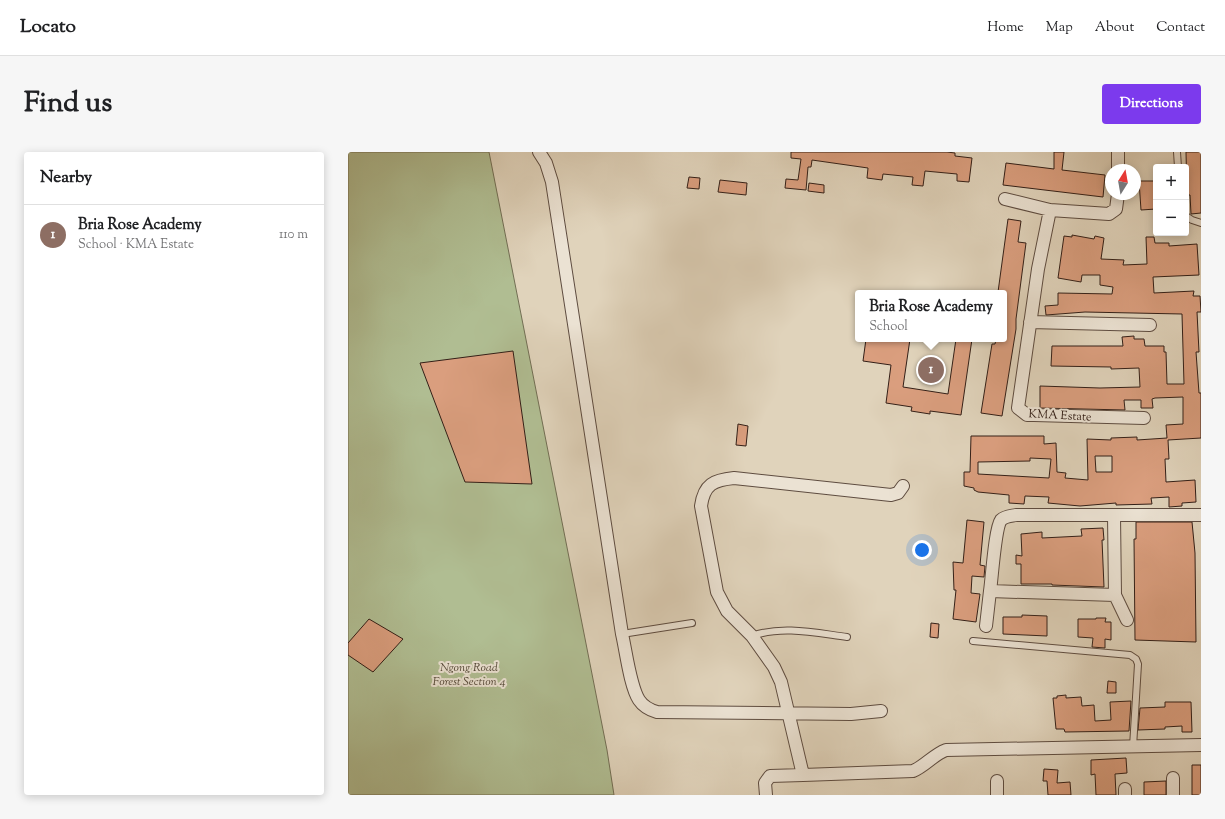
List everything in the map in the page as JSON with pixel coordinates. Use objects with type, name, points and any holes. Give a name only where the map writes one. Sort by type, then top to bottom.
[{"type":"street","points":[[539,152],[546,163],[552,182],[622,634],[634,690],[639,701],[649,709],[657,712],[851,714],[881,711]]},
{"type":"street","points":[[1118,152],[1118,164]]},
{"type":"street","points":[[1005,200],[1050,210],[1109,214],[1116,209],[1117,200]]},
{"type":"street","name":"KMA Estate","points":[[1050,210],[1038,269],[1018,408],[1021,412],[1034,415],[1144,418]]},
{"type":"street","points":[[1030,322],[1150,325]]},
{"type":"street","points":[[803,775],[781,682],[774,667],[752,636],[727,611],[717,592],[701,506],[702,496],[707,487],[715,482],[734,478],[891,495],[898,493],[903,486]]},
{"type":"street","points":[[986,626],[997,536],[1001,520],[1006,517],[1201,515]]},
{"type":"street","points":[[1114,516],[1115,595],[1127,620]]},
{"type":"street","points":[[990,591],[1115,595]]},
{"type":"street","points":[[766,795],[765,783],[770,776],[913,771],[922,767],[938,753],[946,750],[1201,745]]},
{"type":"street","points":[[1173,778],[1173,795]]},
{"type":"street","points":[[997,781],[997,795]]},
{"type":"lane","points":[[1178,152],[1178,164]]},
{"type":"lane","points":[[1189,218],[1201,223]]},
{"type":"lane","points":[[622,634],[692,623]]},
{"type":"lane","points":[[752,636],[765,631],[777,630],[847,636]]},
{"type":"lane","points":[[973,641],[1130,655],[1136,659],[1138,664],[1133,747]]},
{"type":"green space","name":"Ngong Road Forest Section 4","points":[[348,152],[489,152],[607,750],[614,795],[348,795]]},
{"type":"building","points":[[791,152],[947,152],[955,153],[955,156],[972,158],[969,182],[957,181],[957,174],[925,171],[923,186],[912,185],[913,177],[883,174],[882,180],[867,178],[868,168],[812,160],[811,167],[808,167],[806,190],[785,188],[786,179],[798,180],[801,159],[791,158]]},
{"type":"building","points":[[1054,152],[1064,152],[1062,170],[1105,175],[1103,197],[1003,185],[1006,163],[1054,169]]},
{"type":"building","points":[[1186,152],[1201,152],[1201,213],[1191,214],[1189,195],[1189,164],[1186,164]]},
{"type":"building","points":[[689,177],[700,178],[699,189],[687,188]]},
{"type":"building","points":[[720,180],[747,183],[746,195],[718,192]]},
{"type":"building","points":[[1141,181],[1153,181],[1153,209],[1141,210]]},
{"type":"building","points":[[809,183],[824,185],[824,193],[808,191]]},
{"type":"building","points":[[1008,219],[1021,221],[1018,242],[1026,243],[1016,329],[1002,416],[981,413],[992,344],[995,344],[995,342],[1007,342],[1007,290],[998,290]]},
{"type":"building","points":[[1072,235],[1094,239],[1095,236],[1104,238],[1101,259],[1124,260],[1123,265],[1147,264],[1146,237],[1154,237],[1155,243],[1169,243],[1169,246],[1197,244],[1199,275],[1153,277],[1154,293],[1194,291],[1193,296],[1200,296],[1201,312],[1197,312],[1199,352],[1196,352],[1199,393],[1201,393],[1201,438],[1168,440],[1169,459],[1165,459],[1166,482],[1195,480],[1196,502],[1182,503],[1182,506],[1169,507],[1169,497],[1151,498],[1152,504],[1116,505],[1116,503],[1080,506],[1048,503],[1049,497],[1025,496],[1024,504],[1009,503],[1009,495],[978,492],[974,490],[974,488],[964,486],[964,472],[970,472],[971,436],[1044,436],[1044,444],[1056,443],[1057,472],[1066,473],[1065,478],[1088,480],[1087,439],[1111,440],[1111,438],[1137,437],[1137,440],[1167,438],[1166,425],[1183,424],[1183,397],[1152,399],[1153,408],[1141,408],[1141,400],[1124,400],[1125,410],[1040,408],[1040,386],[1100,388],[1140,387],[1139,368],[1111,369],[1111,367],[1051,366],[1052,346],[1123,346],[1122,337],[1134,336],[1134,339],[1144,339],[1145,346],[1164,346],[1164,352],[1166,352],[1167,384],[1184,384],[1182,314],[1085,312],[1046,315],[1045,306],[1058,305],[1058,293],[1112,294],[1113,287],[1100,285],[1100,275],[1082,275],[1081,282],[1058,278],[1064,236],[1072,237]],"holes":[[[1095,456],[1112,456],[1112,472],[1096,472]],[[1030,458],[1051,459],[1049,478],[978,474],[978,462],[1030,461]]]},
{"type":"building","points":[[866,342],[910,342],[903,387],[948,394],[956,342],[972,342],[961,415],[930,411],[930,414],[911,411],[912,407],[886,403],[891,365],[863,361]]},
{"type":"building","points":[[513,351],[532,484],[465,482],[420,363]]},
{"type":"building","points":[[738,424],[748,426],[746,446],[736,445]]},
{"type":"building","points":[[967,520],[984,522],[980,565],[985,566],[984,577],[972,576],[971,593],[980,594],[976,622],[953,619],[956,590],[954,590],[953,562],[963,563]]},
{"type":"building","points":[[1136,522],[1192,522],[1195,553],[1196,642],[1135,640],[1134,539],[1136,539]]},
{"type":"building","points":[[1103,528],[1104,540],[1102,540],[1104,587],[1021,584],[1021,564],[1016,564],[1016,555],[1022,556],[1021,534],[1042,532],[1042,538],[1082,536],[1081,529]]},
{"type":"building","points":[[1022,615],[1047,616],[1047,636],[1003,634],[1003,617],[1022,617]]},
{"type":"building","points":[[1106,618],[1105,622],[1111,622],[1111,640],[1105,639],[1105,648],[1092,647],[1093,638],[1078,637],[1078,619]]},
{"type":"building","points":[[369,619],[403,639],[373,672],[348,655],[348,643]]},
{"type":"building","points":[[931,623],[939,624],[938,638],[930,637]]},
{"type":"building","points":[[1108,681],[1116,682],[1116,693],[1107,693]]},
{"type":"building","points":[[1066,695],[1066,698],[1081,697],[1082,706],[1094,705],[1095,721],[1111,720],[1110,702],[1131,701],[1129,731],[1065,732],[1064,729],[1056,729],[1053,698]]},
{"type":"building","points":[[1165,702],[1191,702],[1192,732],[1182,732],[1182,726],[1165,727],[1165,729],[1138,730],[1140,708],[1165,707]]},
{"type":"building","points":[[1126,758],[1127,773],[1115,774],[1116,795],[1096,795],[1095,774],[1091,775],[1091,760]]},
{"type":"building","points":[[1192,765],[1201,765],[1201,795],[1192,795]]},
{"type":"building","points":[[1044,769],[1058,770],[1057,783],[1070,782],[1071,795],[1048,795],[1047,781],[1043,781]]},
{"type":"building","points":[[1166,781],[1166,795],[1144,795],[1144,782]]},
{"type":"place","name":"Bria Rose Academy","points":[[931,370]]}]
